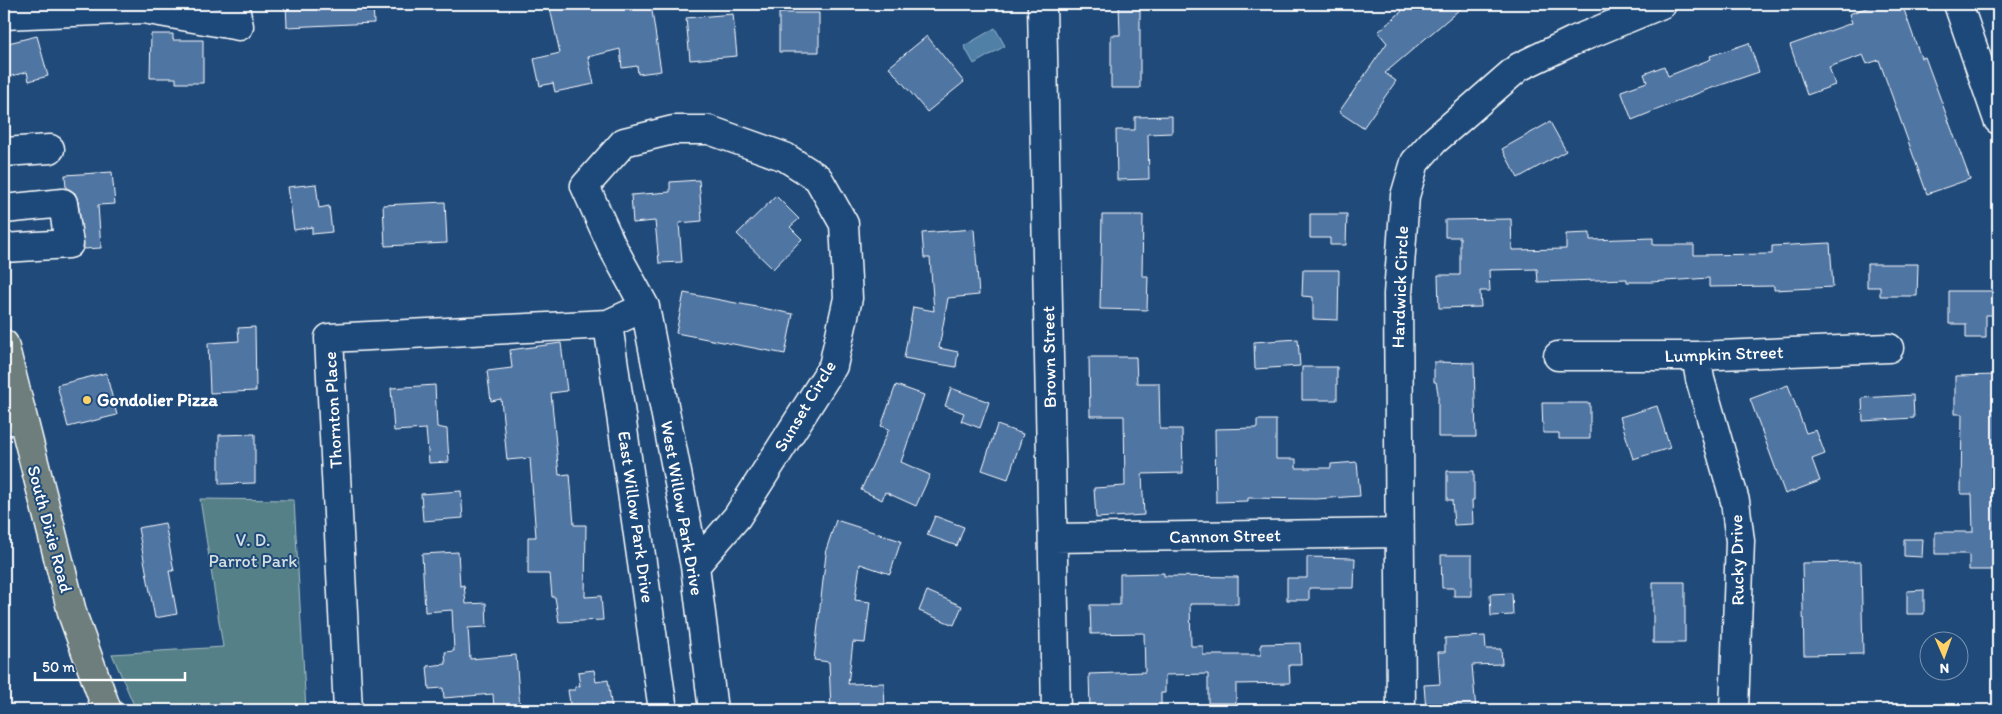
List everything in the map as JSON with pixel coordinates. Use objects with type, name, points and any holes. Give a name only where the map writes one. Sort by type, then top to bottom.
[{"type":"main road","name":"South Dixie Road","points":[[4,344],[12,420],[73,616],[107,710]]},
{"type":"street","points":[[4,14],[143,9],[239,26],[234,4]]},
{"type":"street","name":"Brown Street","points":[[1042,4],[1056,710]]},
{"type":"street","name":"Hardwick Circle","points":[[1401,710],[1398,534],[1398,294],[1405,196],[1415,162],[1434,141],[1519,67],[1573,41],[1662,4]]},
{"type":"street","points":[[1958,4],[1998,120]]},
{"type":"street","name":"Sunset Circle","points":[[645,307],[612,246],[585,186],[624,142],[674,130],[709,130],[785,157],[818,178],[844,224],[848,298],[833,366],[737,518],[695,566]]},
{"type":"street","points":[[4,152],[50,149]]},
{"type":"street","points":[[4,209],[63,203],[69,244],[4,248]]},
{"type":"street","name":"Thornton Place","points":[[348,710],[329,338],[608,324],[645,307]]},
{"type":"street","name":"West Willow Park Drive","points":[[645,307],[695,566],[713,710]]},
{"type":"street","name":"East Willow Park Drive","points":[[608,324],[663,710]]},
{"type":"street","name":"Lumpkin Street","points":[[1558,356],[1696,356],[1889,348]]},
{"type":"street","name":"Rucky Drive","points":[[1696,356],[1700,379],[1735,501],[1740,541],[1734,710]]},
{"type":"street","name":"Cannon Street","points":[[1053,538],[1398,534]]},
{"type":"green space","name":"V. D. Parrot Park","points":[[200,499],[294,500],[306,710],[136,710],[112,654],[223,647]]},
{"type":"water","points":[[995,28],[1005,46],[974,64],[964,46]]},
{"type":"building","points":[[286,4],[373,4],[374,23],[287,27]]},
{"type":"building","points":[[549,4],[651,4],[661,71],[638,74],[637,66],[622,68],[620,49],[588,57],[594,84],[555,92],[553,83],[540,86],[534,59],[560,53]]},
{"type":"building","points":[[1119,4],[1140,4],[1140,88],[1111,88],[1111,35],[1120,35]]},
{"type":"building","points":[[1395,4],[1466,4],[1385,73],[1396,81],[1363,128],[1339,112],[1387,43],[1378,32],[1402,11]]},
{"type":"building","points":[[1878,4],[1902,4],[1921,58],[1925,57],[1970,179],[1927,194],[1879,60],[1867,64],[1863,55],[1829,67],[1835,85],[1807,95],[1790,45],[1852,23],[1849,14]]},
{"type":"building","points":[[779,13],[819,13],[819,52],[779,52]]},
{"type":"building","points":[[733,14],[737,56],[690,60],[686,18]]},
{"type":"building","points":[[151,34],[173,34],[173,40],[203,40],[203,83],[176,83],[176,78],[150,78]]},
{"type":"building","points":[[37,36],[48,76],[29,81],[27,72],[4,78],[4,44]]},
{"type":"building","points":[[927,36],[964,82],[927,112],[889,67]]},
{"type":"building","points":[[1749,43],[1759,72],[1706,90],[1632,120],[1621,91],[1647,82],[1644,74],[1664,66],[1668,76],[1711,59],[1710,56]]},
{"type":"building","points":[[1172,116],[1172,133],[1148,134],[1149,179],[1117,180],[1116,130],[1135,130],[1135,117]]},
{"type":"building","points":[[1550,122],[1566,151],[1518,178],[1502,149]]},
{"type":"building","points":[[112,172],[115,204],[98,205],[101,248],[84,249],[78,201],[75,193],[66,188],[65,175]]},
{"type":"building","points":[[699,180],[702,221],[679,223],[682,262],[659,263],[655,221],[633,223],[631,195],[670,192],[670,182]]},
{"type":"building","points":[[316,184],[319,208],[329,206],[332,232],[312,234],[312,227],[294,230],[288,187]]},
{"type":"building","points":[[776,196],[799,219],[790,227],[802,239],[773,269],[737,234]]},
{"type":"building","points":[[445,202],[447,243],[385,246],[383,205]]},
{"type":"building","points":[[1310,214],[1347,214],[1346,245],[1330,245],[1330,238],[1310,238]]},
{"type":"building","points":[[1102,215],[1143,215],[1142,276],[1148,276],[1147,310],[1100,309]]},
{"type":"building","points":[[1511,219],[1512,250],[1566,249],[1566,234],[1590,233],[1590,240],[1653,238],[1653,245],[1694,245],[1694,255],[1772,254],[1772,246],[1830,243],[1833,287],[1774,290],[1774,286],[1709,287],[1709,278],[1651,282],[1627,282],[1627,279],[1538,282],[1537,269],[1489,270],[1490,291],[1480,291],[1481,307],[1439,308],[1438,275],[1460,275],[1460,237],[1445,237],[1445,220]]},
{"type":"building","points":[[974,229],[979,295],[948,298],[939,348],[958,352],[956,367],[904,358],[913,307],[934,311],[930,258],[924,258],[922,233]]},
{"type":"building","points":[[1867,264],[1918,264],[1917,296],[1880,296],[1880,287],[1867,287]]},
{"type":"building","points":[[1303,270],[1339,270],[1338,320],[1313,319],[1313,297],[1302,296]]},
{"type":"building","points":[[1949,291],[1998,291],[1998,315],[1986,315],[1986,338],[1966,338],[1966,324],[1949,324]]},
{"type":"building","points":[[684,293],[793,314],[785,354],[676,333]]},
{"type":"building","points":[[255,327],[256,391],[210,393],[208,343],[239,341],[238,328]]},
{"type":"building","points":[[1298,339],[1300,366],[1255,369],[1254,342]]},
{"type":"building","points":[[561,343],[567,391],[551,393],[559,475],[570,474],[574,525],[586,525],[585,597],[601,596],[603,620],[559,622],[555,597],[552,597],[550,574],[528,574],[528,537],[536,537],[530,458],[507,460],[501,399],[491,401],[487,371],[512,368],[510,350]]},
{"type":"building","points":[[1089,357],[1136,357],[1137,383],[1159,383],[1160,429],[1182,429],[1183,473],[1142,474],[1144,515],[1096,518],[1094,488],[1125,486],[1124,416],[1090,416]]},
{"type":"building","points":[[1434,362],[1474,363],[1476,437],[1438,437],[1438,393],[1436,382],[1434,382]]},
{"type":"building","points":[[1302,367],[1337,367],[1337,400],[1302,400]]},
{"type":"building","name":"Gondolier Pizza","points":[[106,373],[117,415],[68,427],[57,385]]},
{"type":"building","points":[[1997,375],[1998,570],[1969,570],[1969,554],[1935,554],[1935,532],[1973,532],[1972,494],[1961,494],[1962,414],[1955,414],[1955,376]]},
{"type":"building","points":[[435,385],[437,427],[447,429],[449,462],[429,463],[426,429],[394,431],[391,388]]},
{"type":"building","points":[[896,385],[924,395],[901,462],[930,475],[916,506],[885,492],[882,500],[861,490],[889,429],[881,426]]},
{"type":"building","points":[[1788,385],[1806,433],[1816,430],[1825,454],[1812,459],[1820,481],[1785,494],[1750,399]]},
{"type":"building","points":[[951,388],[989,402],[980,428],[961,421],[964,413],[945,406]]},
{"type":"building","points":[[1913,395],[1914,418],[1863,421],[1862,398]]},
{"type":"building","points":[[1542,403],[1590,403],[1590,439],[1559,439],[1559,433],[1543,433]]},
{"type":"building","points":[[1657,406],[1670,448],[1633,459],[1620,417]]},
{"type":"building","points":[[1257,420],[1276,420],[1276,459],[1296,459],[1296,468],[1331,468],[1331,464],[1357,462],[1360,496],[1316,499],[1248,498],[1248,501],[1216,502],[1215,429],[1257,428]]},
{"type":"building","points":[[997,425],[1023,434],[1008,479],[982,470]]},
{"type":"building","points":[[255,434],[255,483],[219,484],[219,435]]},
{"type":"building","points":[[1447,471],[1474,471],[1473,524],[1454,525],[1452,500],[1447,500]]},
{"type":"building","points":[[461,491],[463,518],[423,521],[421,494]]},
{"type":"building","points":[[935,516],[964,527],[957,546],[927,535]]},
{"type":"building","points":[[836,520],[901,541],[890,574],[860,564],[855,600],[870,602],[865,643],[853,642],[848,684],[884,683],[885,710],[831,710],[829,662],[814,660],[825,553]]},
{"type":"building","points":[[165,523],[174,571],[169,571],[177,614],[155,618],[138,528]]},
{"type":"building","points":[[1904,539],[1923,539],[1922,557],[1904,556]]},
{"type":"building","points":[[458,552],[460,586],[464,585],[466,604],[486,603],[487,627],[468,628],[470,659],[516,655],[520,708],[494,709],[493,694],[444,698],[443,688],[429,689],[427,666],[446,664],[445,652],[454,651],[452,610],[425,612],[422,554]]},
{"type":"building","points":[[1441,555],[1472,555],[1472,596],[1454,596],[1454,588],[1442,588]]},
{"type":"building","points":[[1307,557],[1355,558],[1354,588],[1309,588],[1309,600],[1287,600],[1287,578],[1307,578]]},
{"type":"building","points":[[1861,562],[1863,654],[1804,655],[1802,563]]},
{"type":"building","points":[[1164,573],[1164,576],[1238,577],[1238,604],[1190,604],[1191,646],[1203,646],[1203,655],[1261,655],[1261,644],[1300,643],[1301,665],[1289,665],[1290,683],[1236,684],[1236,703],[1208,703],[1208,674],[1165,675],[1165,693],[1161,693],[1161,707],[1090,709],[1089,674],[1145,672],[1144,633],[1091,634],[1090,605],[1120,605],[1120,574]]},
{"type":"building","points":[[1653,582],[1685,582],[1685,643],[1653,643]]},
{"type":"building","points":[[1924,590],[1924,614],[1907,614],[1907,591]]},
{"type":"building","points":[[927,591],[962,606],[954,625],[919,611]]},
{"type":"building","points":[[1512,593],[1513,615],[1491,616],[1490,594]]},
{"type":"building","points":[[1485,636],[1486,649],[1501,649],[1502,664],[1472,665],[1476,710],[1426,710],[1424,685],[1440,684],[1438,652],[1445,652],[1445,638]]},
{"type":"building","points":[[594,670],[596,682],[608,680],[612,710],[571,710],[568,690],[575,690],[575,687],[580,686],[578,672]]},
{"type":"place","name":"Gondolier Pizza","points":[[87,400]]}]
